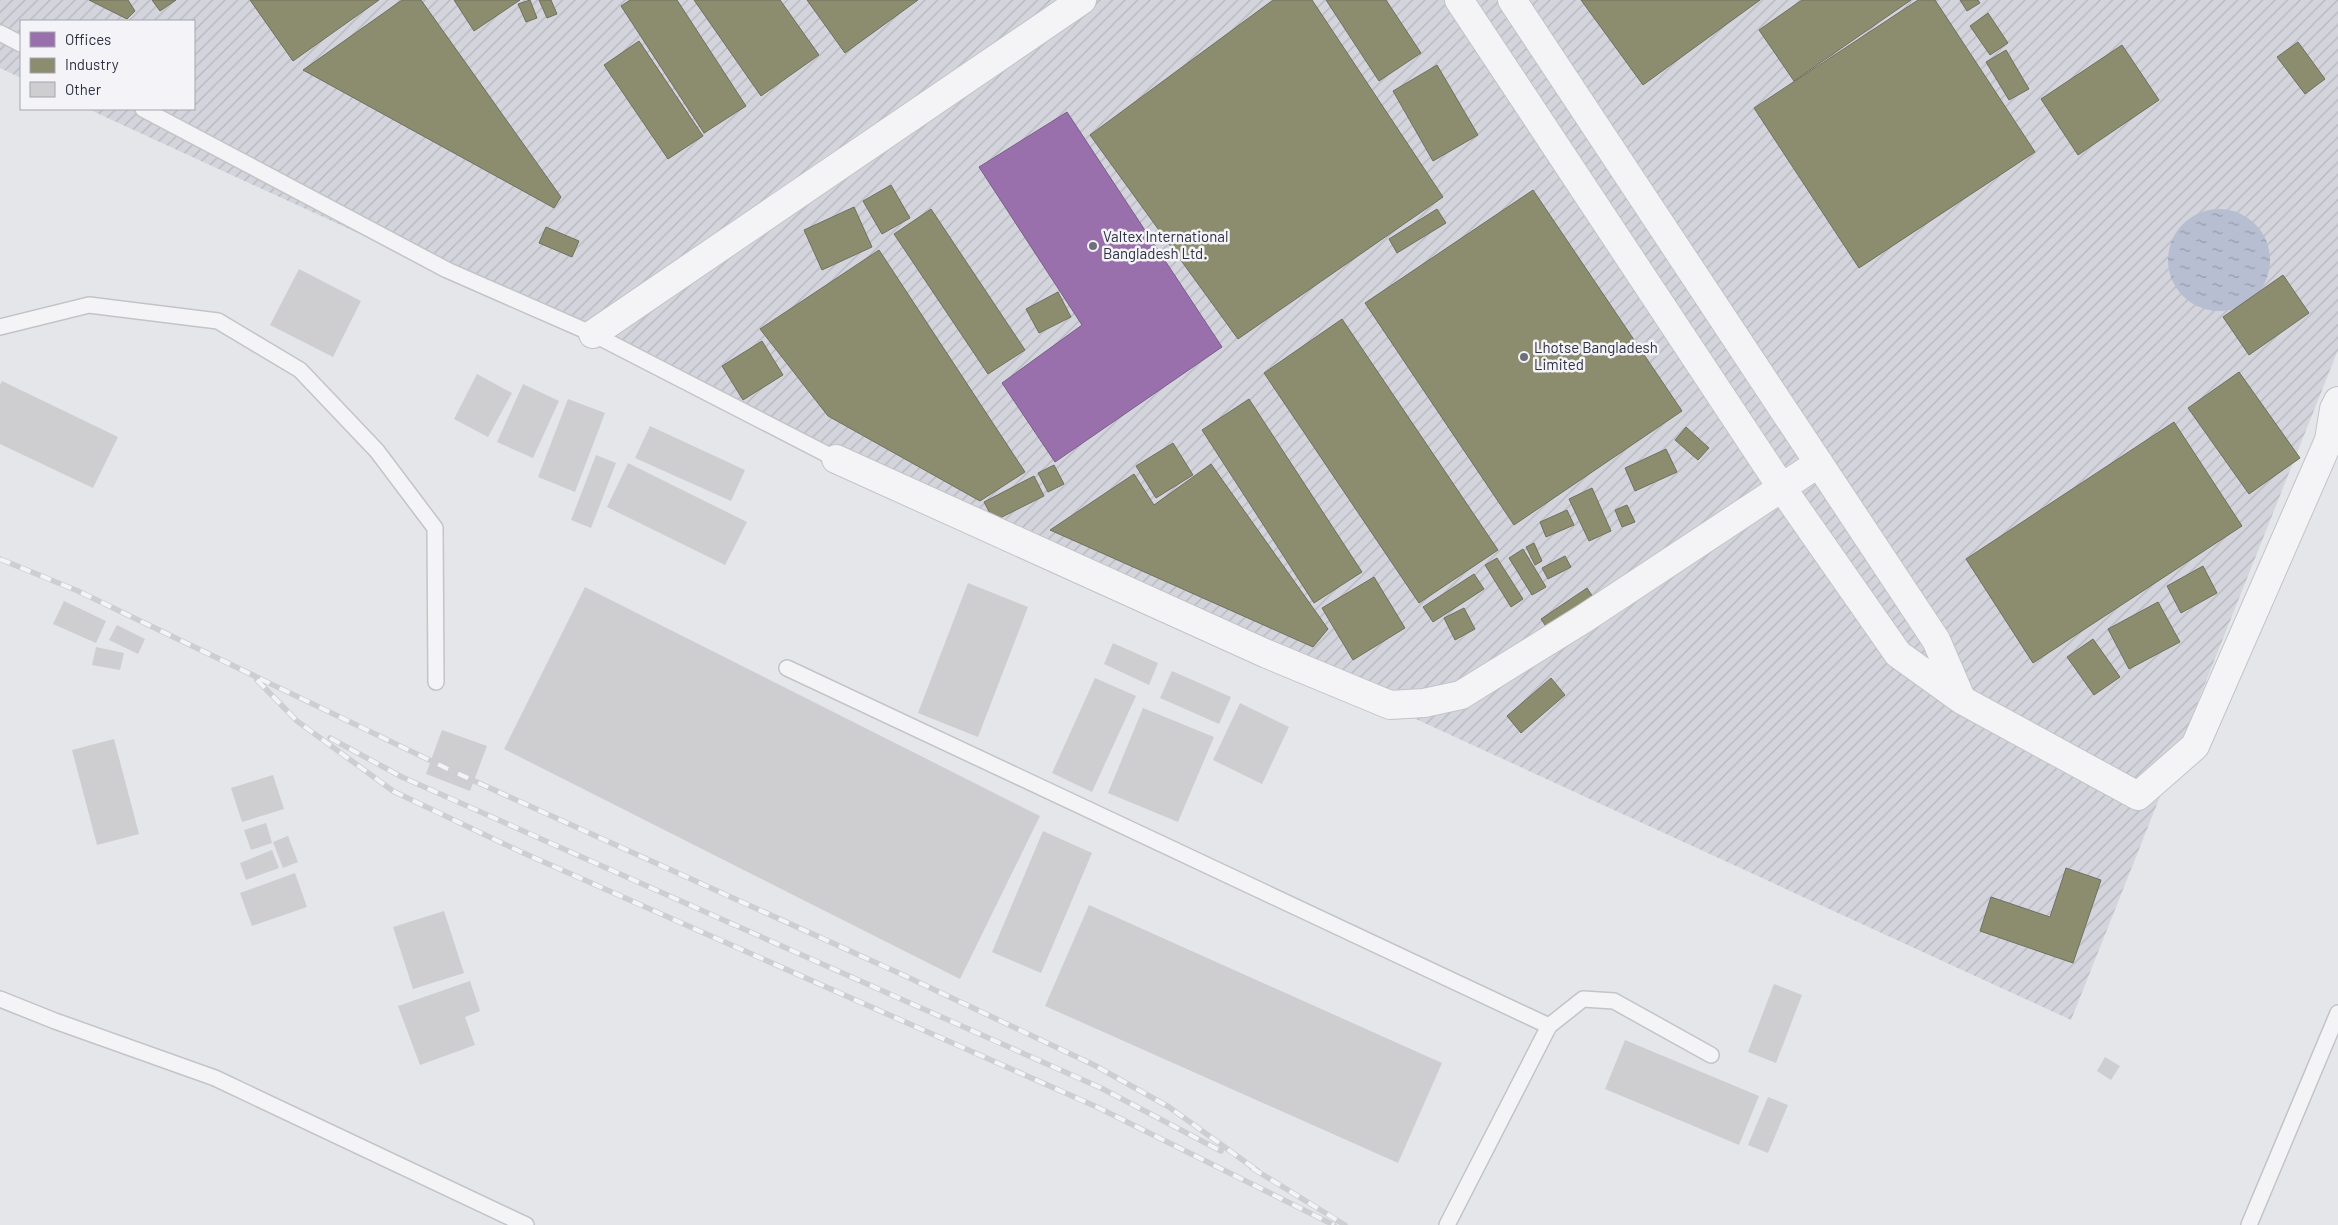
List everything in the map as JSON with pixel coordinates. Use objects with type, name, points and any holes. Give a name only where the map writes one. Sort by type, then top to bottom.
[{"type":"street","points":[[593,334],[1082,0]]},
{"type":"street","points":[[1459,0],[1782,488],[1898,654],[1962,700],[2138,796],[2195,746],[2329,440],[2334,409],[2338,401]]},
{"type":"street","points":[[1512,0],[1936,640],[1962,700]]},
{"type":"street","points":[[836,459],[1267,654],[1390,705],[1424,703],[1462,695],[1585,618],[1818,463]]},
{"type":"lane","points":[[0,33],[20,43]]},
{"type":"lane","points":[[145,110],[447,270],[593,334],[836,459]]},
{"type":"lane","points":[[0,326],[89,305],[218,321],[300,370],[377,451],[435,528],[436,682]]},
{"type":"lane","points":[[787,668],[1549,1026]]},
{"type":"lane","points":[[0,999],[55,1021],[215,1078],[526,1225]]},
{"type":"lane","points":[[1447,1225],[1549,1026],[1583,999],[1614,1001],[1711,1055]]},
{"type":"lane","points":[[2249,1225],[2338,1013]]},
{"type":"shaded area","points":[[0,0],[2338,0],[2338,350],[2071,1020],[90,110],[195,110],[195,20],[20,20],[20,78],[0,68]]},
{"type":"water","points":[[2219,209],[2238,213],[2255,224],[2266,241],[2270,260],[2266,279],[2255,296],[2238,307],[2219,311],[2200,307],[2183,296],[2172,279],[2168,260],[2172,241],[2183,224],[2200,213]]},
{"type":"building: Offices","name":"Valtex International Bangladesh Ltd.","points":[[1067,112],[1222,347],[1055,462],[1002,383],[1082,325],[979,167]]},
{"type":"building: Industry","points":[[89,0],[128,0],[135,11],[127,19]]},
{"type":"building: Industry","points":[[152,0],[176,0],[160,11]]},
{"type":"building: Industry","points":[[250,0],[379,0],[293,61]]},
{"type":"building: Industry","points":[[402,0],[421,0],[561,197],[554,208],[303,70]]},
{"type":"building: Industry","points":[[454,0],[520,0],[474,31]]},
{"type":"building: Industry","points":[[530,0],[537,18],[526,22],[518,4]]},
{"type":"building: Industry","points":[[539,0],[551,0],[557,14],[547,18]]},
{"type":"building: Industry","points":[[630,0],[677,0],[746,106],[704,133],[621,6]]},
{"type":"building: Industry","points":[[694,0],[780,0],[819,55],[761,96]]},
{"type":"building: Industry","points":[[807,0],[918,0],[845,53]]},
{"type":"building: Industry","points":[[1273,0],[1312,0],[1443,197],[1238,339],[1090,135]]},
{"type":"building: Industry","points":[[1326,0],[1386,0],[1421,53],[1379,81]]},
{"type":"building: Industry","points":[[1581,0],[1760,0],[1643,85]]},
{"type":"building: Industry","points":[[1802,0],[1911,0],[1794,81],[1759,30]]},
{"type":"building: Industry","points":[[1918,0],[1935,0],[2035,152],[1859,268],[1754,108]]},
{"type":"building: Industry","points":[[1960,0],[1978,0],[1980,3],[1967,11]]},
{"type":"building: Industry","points":[[1988,13],[2008,43],[1990,55],[1970,26]]},
{"type":"building: Industry","points":[[639,41],[703,136],[668,159],[604,65]]},
{"type":"building: Industry","points":[[2298,42],[2325,79],[2305,94],[2277,57]]},
{"type":"building: Industry","points":[[2122,45],[2159,100],[2078,155],[2041,99]]},
{"type":"building: Industry","points":[[2006,50],[2029,89],[2009,100],[1986,62]]},
{"type":"building: Industry","points":[[1437,65],[1478,135],[1433,161],[1393,91]]},
{"type":"building: Industry","points":[[891,185],[910,218],[882,234],[863,201]]},
{"type":"building: Industry","name":"Lhotse Bangladesh Limited","points":[[1533,190],[1682,411],[1514,525],[1365,303]]},
{"type":"building: Industry","points":[[854,207],[872,247],[822,270],[804,230]]},
{"type":"building: Industry","points":[[931,209],[1025,350],[988,374],[894,234]]},
{"type":"building: Industry","points":[[1437,209],[1446,223],[1397,253],[1389,239]]},
{"type":"building: Industry","points":[[546,227],[579,241],[572,257],[539,243]]},
{"type":"building: Industry","points":[[879,250],[1025,472],[980,501],[828,416],[760,329]]},
{"type":"building: Industry","points":[[2283,275],[2309,313],[2249,355],[2223,317]]},
{"type":"building: Industry","points":[[1058,292],[1071,317],[1039,333],[1026,309]]},
{"type":"building: Industry","points":[[1342,319],[1498,550],[1419,603],[1264,373]]},
{"type":"building: Industry","points":[[762,341],[783,375],[743,400],[722,366]]},
{"type":"building: Industry","points":[[2239,372],[2300,458],[2249,494],[2188,408]]},
{"type":"building: Industry","points":[[1249,399],[1362,572],[1314,603],[1202,430]]},
{"type":"building: Industry","points":[[2174,422],[2242,526],[2033,663],[1966,559]]},
{"type":"building: Industry","points":[[1686,427],[1709,448],[1698,460],[1675,440]]},
{"type":"building: Industry","points":[[1173,443],[1193,475],[1156,498],[1136,466]]},
{"type":"building: Industry","points":[[1666,449],[1677,472],[1635,491],[1625,468]]},
{"type":"building: Industry","points":[[1211,464],[1328,629],[1313,647],[1050,530],[1134,474],[1154,505]]},
{"type":"building: Industry","points":[[1054,465],[1064,484],[1048,492],[1038,473]]},
{"type":"building: Industry","points":[[1034,476],[1044,496],[994,521],[984,502]]},
{"type":"building: Industry","points":[[1592,488],[1611,531],[1589,541],[1569,499]]},
{"type":"building: Industry","points":[[1627,505],[1635,522],[1622,527],[1615,510]]},
{"type":"building: Industry","points":[[1567,510],[1574,525],[1546,537],[1540,522]]},
{"type":"building: Industry","points":[[1534,543],[1542,561],[1535,565],[1526,547]]},
{"type":"building: Industry","points":[[1523,549],[1546,587],[1532,595],[1509,558]]},
{"type":"building: Industry","points":[[1565,556],[1571,567],[1548,579],[1542,568]]},
{"type":"building: Industry","points":[[1497,558],[1523,599],[1511,607],[1485,565]]},
{"type":"building: Industry","points":[[2203,566],[2217,593],[2181,613],[2167,586]]},
{"type":"building: Industry","points":[[1474,574],[1484,589],[1433,622],[1423,607]]},
{"type":"building: Industry","points":[[1374,577],[1405,628],[1353,660],[1322,608]]},
{"type":"building: Industry","points":[[1587,588],[1595,600],[1549,631],[1541,619]]},
{"type":"building: Industry","points":[[2158,602],[2180,642],[2129,669],[2108,629]]},
{"type":"building: Industry","points":[[1464,608],[1475,629],[1455,640],[1444,618]]},
{"type":"building: Industry","points":[[2093,639],[2120,677],[2094,695],[2067,657]]},
{"type":"building: Industry","points":[[1551,678],[1565,695],[1521,733],[1507,716]]},
{"type":"building: Industry","points":[[2066,868],[2101,880],[2073,963],[1980,931],[1991,897],[2050,917]]},
{"type":"building: Other","points":[[299,269],[361,301],[333,357],[270,325]]},
{"type":"building: Other","points":[[477,374],[512,393],[488,437],[454,419]]},
{"type":"building: Other","points":[[2,381],[118,437],[93,488],[0,444],[0,385]]},
{"type":"building: Other","points":[[523,384],[559,401],[533,458],[497,442]]},
{"type":"building: Other","points":[[568,399],[605,413],[575,492],[538,477]]},
{"type":"building: Other","points":[[650,426],[745,470],[731,501],[635,458]]},
{"type":"building: Other","points":[[596,455],[616,463],[591,528],[571,520]]},
{"type":"building: Other","points":[[628,463],[747,522],[725,565],[607,507]]},
{"type":"building: Other","points":[[968,583],[1028,607],[978,737],[918,713]]},
{"type":"building: Other","points":[[585,587],[1040,816],[960,979],[504,749]]},
{"type":"building: Other","points":[[64,601],[106,621],[96,643],[53,624]]},
{"type":"building: Other","points":[[117,625],[145,639],[138,654],[109,640]]},
{"type":"building: Other","points":[[1113,643],[1158,663],[1149,685],[1104,664]]},
{"type":"building: Other","points":[[96,647],[124,653],[120,670],[92,665]]},
{"type":"building: Other","points":[[1172,671],[1231,697],[1219,724],[1160,698]]},
{"type":"building: Other","points":[[1095,678],[1136,696],[1092,792],[1052,773]]},
{"type":"building: Other","points":[[1240,703],[1289,727],[1262,784],[1213,760]]},
{"type":"building: Other","points":[[1143,708],[1214,737],[1178,822],[1108,793]]},
{"type":"building: Other","points":[[442,730],[487,746],[470,791],[426,774]]},
{"type":"building: Other","points":[[114,739],[139,834],[97,845],[72,750]]},
{"type":"building: Other","points":[[273,775],[284,809],[242,822],[231,788]]},
{"type":"building: Other","points":[[266,823],[272,843],[251,850],[244,830]]},
{"type":"building: Other","points":[[1043,831],[1092,853],[1041,973],[992,952]]},
{"type":"building: Other","points":[[288,836],[298,862],[283,868],[273,842]]},
{"type":"building: Other","points":[[272,850],[279,868],[246,880],[240,863]]},
{"type":"building: Other","points":[[295,873],[307,907],[252,926],[240,893]]},
{"type":"building: Other","points":[[1089,905],[1442,1063],[1398,1163],[1045,1006]]},
{"type":"building: Other","points":[[444,911],[464,973],[413,989],[393,927]]},
{"type":"building: Other","points":[[470,981],[480,1011],[465,1017],[475,1045],[420,1065],[398,1006]]},
{"type":"building: Other","points":[[1774,984],[1802,995],[1776,1063],[1748,1052]]},
{"type":"building: Other","points":[[1625,1040],[1759,1096],[1739,1145],[1605,1089]]},
{"type":"building: Other","points":[[2105,1057],[2120,1066],[2111,1080],[2097,1071]]},
{"type":"building: Other","points":[[1768,1097],[1788,1105],[1768,1153],[1748,1145]]},
{"type":"railway","points":[[0,559],[78,591],[450,770],[901,974],[1094,1065],[1169,1107],[1258,1171]]},
{"type":"railway","points":[[257,680],[297,721],[393,791],[519,851],[1097,1107],[1334,1225]]},
{"type":"railway","points":[[330,738],[402,777],[1101,1088],[1221,1151]]},
{"type":"railway","points":[[1252,1168],[1345,1225]]},
{"type":"place","name":"Valtex International Bangladesh Ltd.","points":[[1093,246]]},
{"type":"place","name":"Lhotse Bangladesh Limited","points":[[1524,357]]}]
